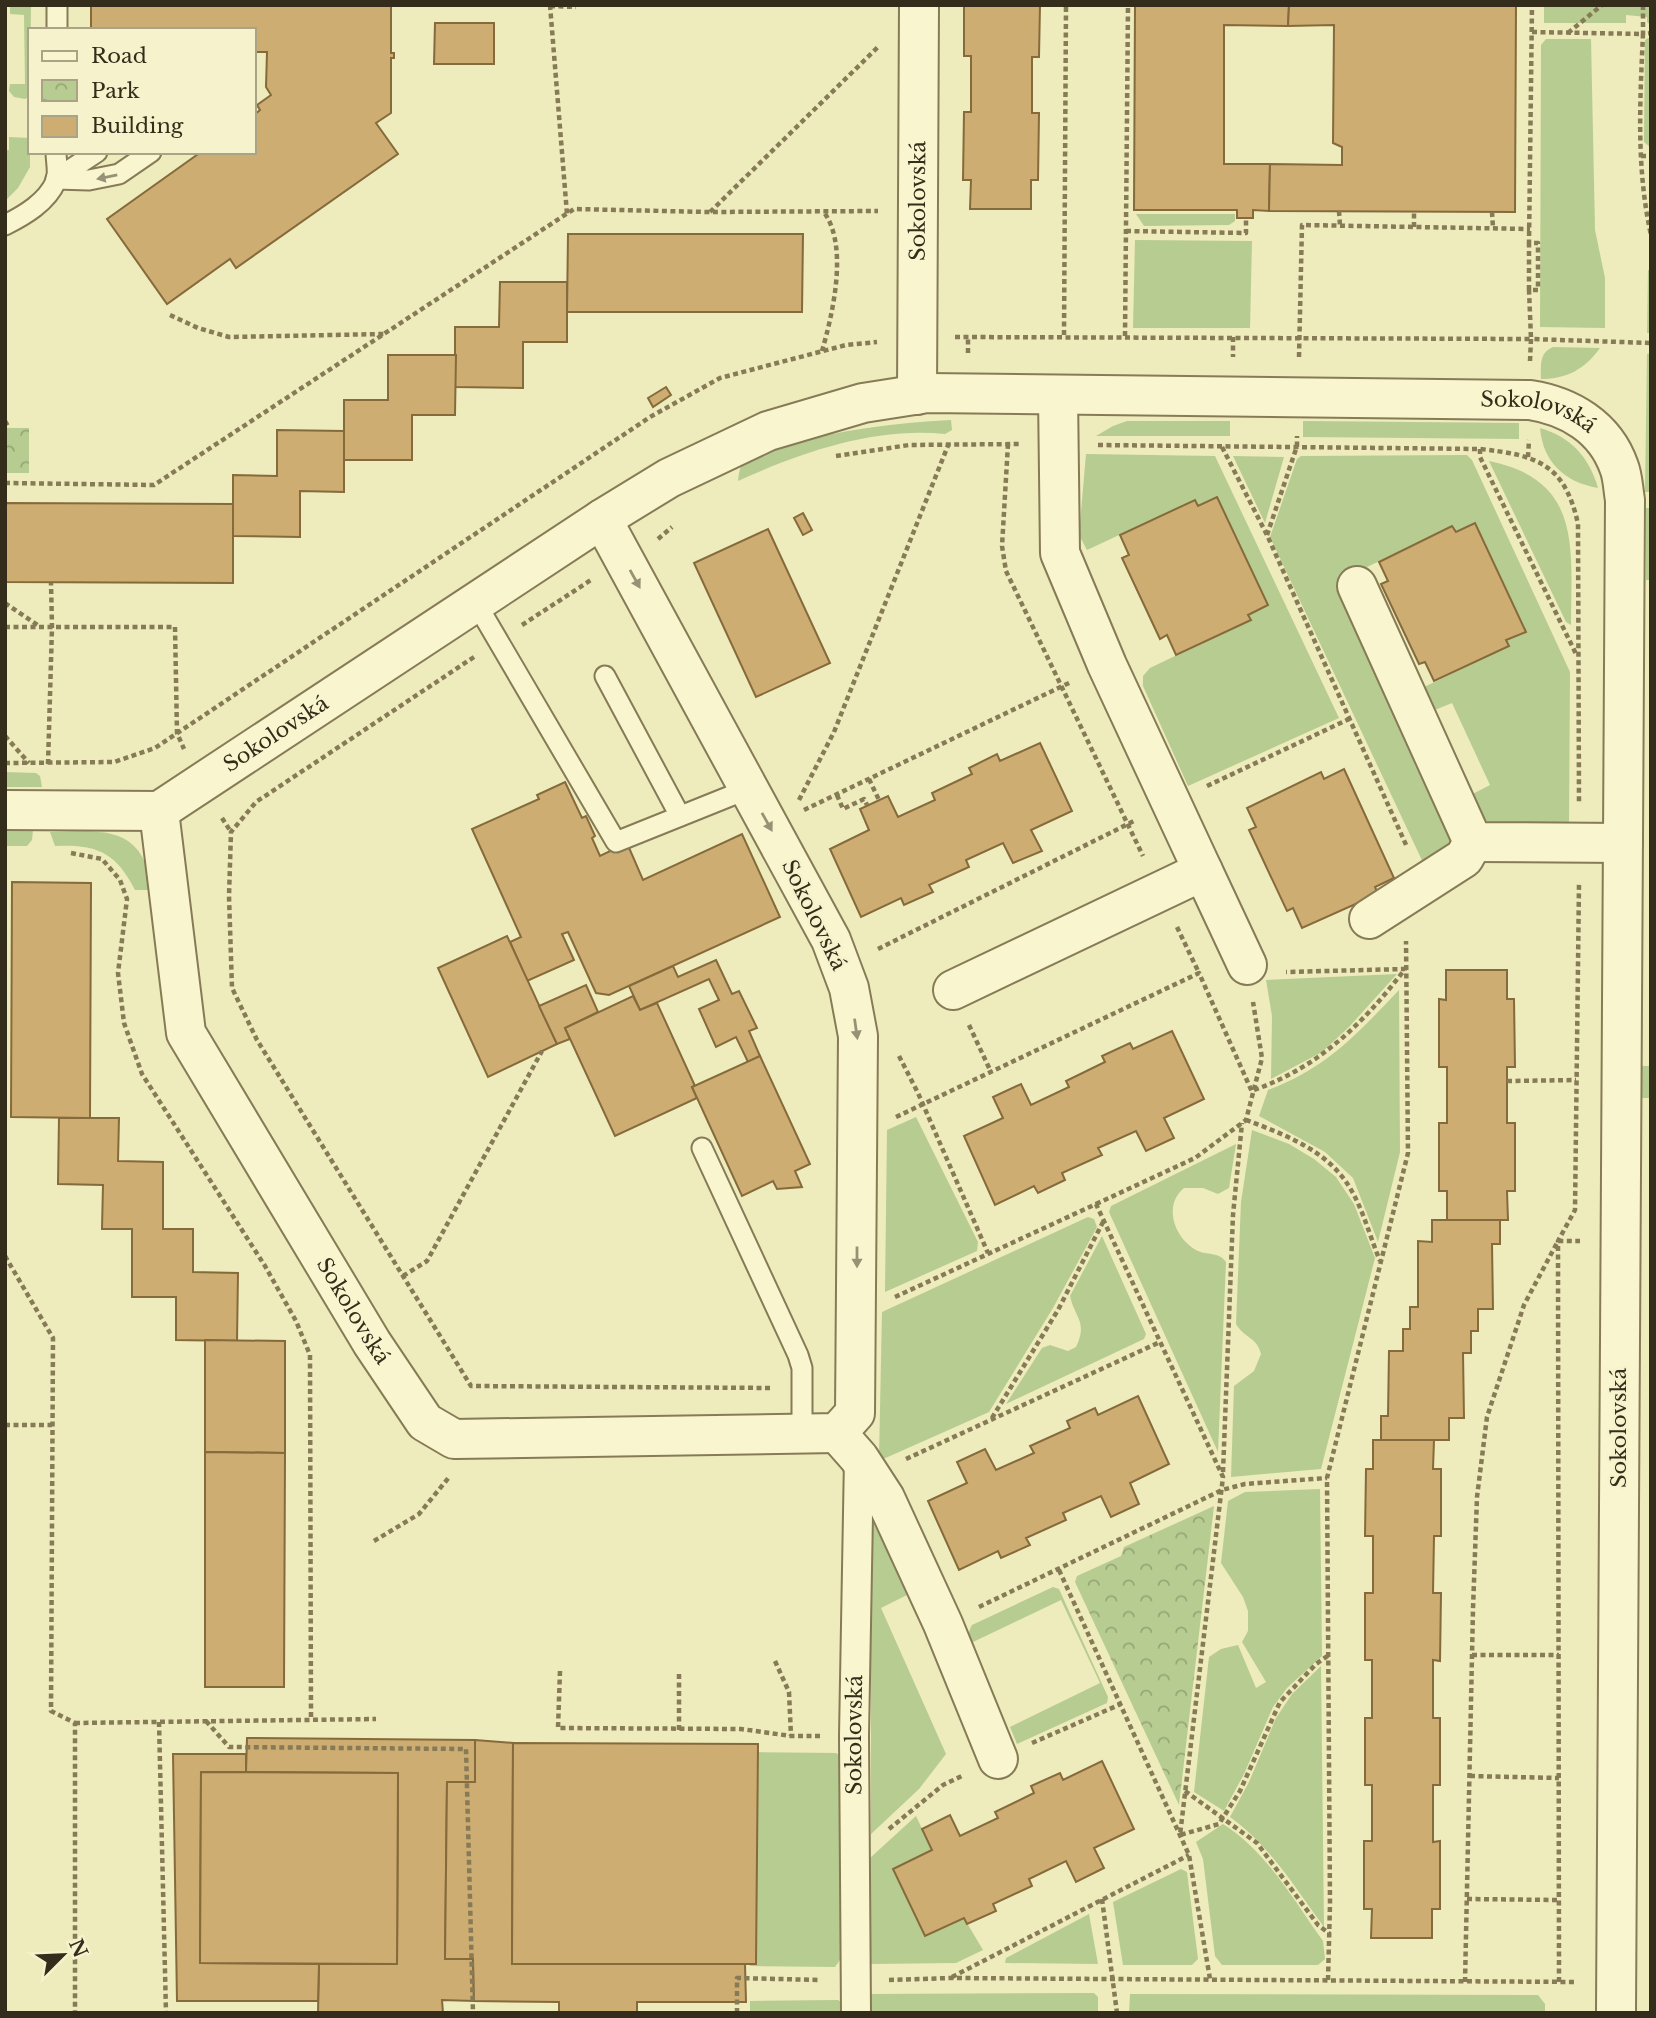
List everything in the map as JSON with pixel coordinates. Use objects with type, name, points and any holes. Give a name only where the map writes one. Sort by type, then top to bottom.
[{"type":"street","name":"Sokolovská","points":[[917,395],[919,6]]},
{"type":"street","name":"Sokolovská","points":[[842,1450],[454,1439],[425,1422],[372,1343],[186,1033],[159,811],[669,478],[768,431],[863,403],[917,395],[1530,400],[1553,404],[1580,416],[1605,440],[1620,468],[1625,500],[1623,843],[1635,1176],[1616,1998]]},
{"type":"street","points":[[1058,395],[1060,554],[1107,665],[1247,969]]},
{"type":"street","name":"Sokolovská","points":[[603,519],[639,553],[748,789],[780,821],[849,988],[858,1037],[855,1413],[842,1450],[854,1736],[856,2013]]},
{"type":"street","points":[[1357,586],[1473,842]]},
{"type":"street","points":[[5,810],[159,811]]},
{"type":"street","points":[[1473,842],[1623,843]]},
{"type":"street","points":[[1369,919],[1464,858],[1473,842]]},
{"type":"street","points":[[953,990],[1203,871]]},
{"type":"street","points":[[842,1450],[886,1498],[943,1624],[998,1759]]},
{"type":"lane","points":[[57,5],[57,28]]},
{"type":"lane","points":[[56,154],[57,179]]},
{"type":"lane","points":[[5,225],[32,210],[46,196],[57,179],[94,154]]},
{"type":"lane","points":[[57,179],[89,180],[119,174],[148,154]]},
{"type":"lane","points":[[476,603],[616,842],[748,789]]},
{"type":"lane","points":[[605,676],[680,816]]},
{"type":"lane","points":[[702,1148],[799,1355],[802,1389],[842,1450]]},
{"type":"path","points":[[1066,5],[1064,335],[1531,339],[1651,343]]},
{"type":"path","points":[[1125,336],[1128,5]]},
{"type":"path","points":[[1531,339],[1529,243],[1532,5]]},
{"type":"path","points":[[1568,33],[1602,5]]},
{"type":"path","points":[[1643,5],[1639,114],[1644,201],[1651,235]]},
{"type":"path","points":[[567,214],[550,6],[576,7]]},
{"type":"path","points":[[709,212],[919,6]]},
{"type":"path","points":[[1532,33],[1651,33]]},
{"type":"path","points":[[1641,156],[1651,156]]},
{"type":"path","points":[[5,483],[154,485],[574,209],[918,212]]},
{"type":"path","points":[[1339,211],[1340,226]]},
{"type":"path","points":[[1414,211],[1414,227]]},
{"type":"path","points":[[821,351],[828,329],[836,280],[834,230],[832,222],[823,212]]},
{"type":"path","points":[[1493,212],[1493,228]]},
{"type":"path","points":[[1126,231],[1246,233],[1246,218]]},
{"type":"path","points":[[1299,337],[1302,225],[1530,229]]},
{"type":"path","points":[[1529,243],[1538,243],[1538,290],[1529,290]]},
{"type":"path","points":[[170,316],[229,337],[384,334]]},
{"type":"path","points":[[5,421],[9,428]]},
{"type":"path","points":[[780,821],[834,732],[949,443]]},
{"type":"path","points":[[835,456],[909,444],[949,443],[1480,449],[1528,457],[1552,470],[1564,484],[1573,502],[1578,524],[1580,843],[1575,1210],[1524,1305],[1487,1417],[1478,1497],[1465,1982]]},
{"type":"path","points":[[1008,444],[1002,546],[1006,571],[1199,973],[1253,1092]]},
{"type":"path","points":[[1267,535],[1297,446]]},
{"type":"path","points":[[1222,447],[1267,535],[1349,719],[1415,889],[1405,969],[1408,1153],[1327,1478],[1328,1980]]},
{"type":"path","points":[[1480,449],[1480,457],[1578,660]]},
{"type":"path","points":[[231,832],[256,802],[498,641],[639,553],[659,535],[680,522]]},
{"type":"path","points":[[639,553],[659,535]]},
{"type":"path","points":[[5,763],[114,762],[155,748],[424,568]]},
{"type":"path","points":[[48,811],[51,583]]},
{"type":"path","points":[[5,603],[40,627]]},
{"type":"path","points":[[5,627],[175,627],[177,733],[201,785],[231,832],[229,896],[232,988],[257,1040],[471,1386],[802,1389]]},
{"type":"path","points":[[780,821],[1107,665]]},
{"type":"path","points":[[873,951],[1171,803],[1349,719]]},
{"type":"path","points":[[5,736],[29,763]]},
{"type":"path","points":[[869,779],[879,800]]},
{"type":"path","points":[[836,795],[843,809],[864,799],[867,805]]},
{"type":"path","points":[[64,852],[102,859],[120,880],[127,899],[118,973],[124,1023],[142,1074],[265,1266],[296,1321],[310,1355],[311,1719]]},
{"type":"path","points":[[1180,1835],[1222,1490],[1233,1215],[1244,1122],[1262,1058],[1247,969],[1405,969]]},
{"type":"path","points":[[1253,1092],[1316,1061],[1389,991],[1405,969]]},
{"type":"path","points":[[892,1119],[1199,973]]},
{"type":"path","points":[[953,990],[991,1072]]},
{"type":"path","points":[[403,1276],[427,1261],[542,1051]]},
{"type":"path","points":[[1507,1081],[1576,1080]]},
{"type":"path","points":[[857,1315],[1195,1158],[1244,1122]]},
{"type":"path","points":[[1244,1122],[1283,1134],[1339,1173],[1356,1200],[1380,1261]]},
{"type":"path","points":[[1096,1204],[1223,1476]]},
{"type":"path","points":[[990,1420],[1058,1310],[1104,1221]]},
{"type":"path","points":[[1558,1241],[1559,1982]]},
{"type":"path","points":[[5,1255],[53,1338],[51,1711],[75,1723],[376,1719]]},
{"type":"path","points":[[842,1450],[990,1420],[1160,1342]]},
{"type":"path","points":[[5,1425],[52,1424]]},
{"type":"path","points":[[374,1541],[419,1514],[455,1470]]},
{"type":"path","points":[[943,1624],[1222,1490],[1245,1484],[1327,1478]]},
{"type":"path","points":[[1059,1570],[1189,1855],[1210,1979]]},
{"type":"path","points":[[1180,1835],[1219,1824],[1240,1791],[1280,1702],[1316,1664],[1329,1655]]},
{"type":"path","points":[[1472,1655],[1559,1655]]},
{"type":"path","points":[[775,1661],[789,1692],[791,1736]]},
{"type":"path","points":[[560,1671],[558,1728],[741,1729],[791,1736],[814,1736]]},
{"type":"path","points":[[679,1730],[680,1673]]},
{"type":"path","points":[[206,1721],[229,1747],[466,1748],[473,2013]]},
{"type":"path","points":[[159,1722],[166,2013]]},
{"type":"path","points":[[75,1723],[75,2013]]},
{"type":"path","points":[[1469,1776],[1559,1778]]},
{"type":"path","points":[[1185,1791],[1257,1843],[1318,1925],[1330,1934]]},
{"type":"path","points":[[951,1978],[1189,1855]]},
{"type":"path","points":[[1102,1899],[1117,2013]]},
{"type":"path","points":[[1467,1899],[1559,1899]]},
{"type":"path","points":[[737,2013],[737,1978],[1559,1982],[1616,1998]]},
{"type":"green space","points":[[10,5],[31,5],[31,28],[28,28],[28,97],[25,99],[14,97],[9,91],[10,84],[25,84],[24,15],[10,14]]},
{"type":"green space","points":[[1544,5],[1651,5],[1651,25],[1647,22],[1647,17],[1626,15],[1626,23],[1544,23]]},
{"type":"green space","points":[[1651,38],[1651,148],[1644,142],[1645,40]]},
{"type":"green space","points":[[1546,39],[1591,39],[1595,230],[1605,278],[1605,328],[1540,327],[1541,45]]},
{"type":"green space","points":[[9,137],[28,138],[30,167],[18,188],[5,201],[5,150],[9,150]]},
{"type":"green space","points":[[1136,214],[1235,214],[1235,221],[1229,225],[1144,226]]},
{"type":"green space","points":[[1135,240],[1252,241],[1250,328],[1133,328]]},
{"type":"green space","points":[[1648,270],[1651,270],[1651,333],[1647,333]]},
{"type":"green space","points":[[1553,347],[1600,348],[1588,362],[1575,371],[1559,377],[1541,379],[1543,356]]},
{"type":"green space","points":[[1651,353],[1651,492],[1645,492],[1647,354]]},
{"type":"green space","points":[[951,420],[952,430],[945,434],[892,434],[865,438],[787,460],[738,481],[740,468],[745,461],[769,449],[867,428]]},
{"type":"green space","points":[[1127,421],[1230,421],[1230,436],[1096,436]]},
{"type":"green space","points":[[1303,421],[1519,423],[1519,439],[1303,437]]},
{"type":"green space","points":[[5,428],[29,428],[29,473],[5,473]]},
{"type":"green space","points":[[1540,428],[1561,437],[1577,450],[1590,467],[1598,488],[1575,481],[1557,468],[1546,451]]},
{"type":"green space","points":[[1086,454],[1215,456],[1339,718],[1188,786],[1143,686],[1143,676],[1150,668],[1250,620],[1248,615],[1268,605],[1217,497],[1198,506],[1194,500],[1087,550],[1079,535]]},
{"type":"green space","points":[[1467,455],[1472,460],[1570,672],[1569,825],[1504,825],[1479,817],[1463,799],[1490,785],[1452,703],[1425,714],[1418,690],[1509,646],[1506,640],[1526,631],[1476,523],[1456,532],[1452,526],[1338,581],[1458,841],[1427,871],[1270,537],[1297,459],[1301,456]]},
{"type":"green space","points":[[1233,456],[1284,457],[1265,523]]},
{"type":"green space","points":[[1489,461],[1520,470],[1541,484],[1556,501],[1565,522],[1570,545],[1571,625],[1566,622]]},
{"type":"green space","points":[[1646,508],[1651,508],[1651,580],[1646,580]]},
{"type":"green space","points":[[5,772],[36,773],[40,776],[42,787],[5,787]]},
{"type":"green space","points":[[33,830],[32,840],[27,846],[5,846],[5,831]]},
{"type":"green space","points":[[50,832],[103,833],[130,842],[140,853],[148,869],[153,890],[135,890],[120,867],[103,853],[82,847],[55,846]]},
{"type":"green space","points":[[1397,974],[1349,1027],[1322,1052],[1271,1079],[1272,1016],[1266,980]]},
{"type":"green space","points":[[1399,990],[1400,1152],[1378,1242],[1353,1178],[1325,1152],[1259,1116],[1268,1090],[1307,1071],[1340,1048]]},
{"type":"green space","points":[[1642,1066],[1651,1066],[1651,1098],[1642,1098]]},
{"type":"green space","points":[[916,1117],[978,1242],[977,1251],[885,1292],[887,1130]]},
{"type":"green space","points":[[1252,1130],[1289,1144],[1336,1177],[1354,1204],[1375,1258],[1321,1469],[1231,1477],[1234,1386],[1254,1371],[1261,1354],[1257,1344],[1236,1324],[1241,1202]]},
{"type":"green space","points":[[1236,1144],[1229,1188],[1218,1194],[1203,1188],[1184,1188],[1174,1203],[1173,1212],[1177,1230],[1188,1245],[1200,1252],[1219,1256],[1226,1262],[1218,1452],[1109,1212],[1111,1206]]},
{"type":"green space","points":[[1088,1217],[1094,1219],[1097,1227],[1053,1308],[989,1412],[881,1460],[882,1312]]},
{"type":"green space","points":[[1102,1236],[1146,1334],[1144,1339],[1006,1404],[1042,1348],[1050,1345],[1068,1351],[1076,1347],[1081,1326],[1070,1296]]},
{"type":"green space","points":[[1320,1489],[1322,1656],[1287,1688],[1273,1707],[1244,1774],[1224,1811],[1194,1792],[1209,1657],[1221,1649],[1238,1645],[1256,1688],[1266,1682],[1242,1642],[1248,1631],[1248,1611],[1243,1597],[1221,1563],[1228,1501],[1245,1492]]},
{"type":"green space","points":[[1214,1506],[1179,1805],[1075,1582],[1077,1576],[1121,1556],[1124,1547]]},
{"type":"green space","points":[[871,1519],[909,1594],[881,1608],[946,1754],[919,1789],[871,1834]]},
{"type":"green space","points":[[1053,1587],[1059,1589],[1108,1697],[1107,1703],[1017,1744],[1010,1727],[1100,1683],[1061,1600],[971,1643],[969,1632],[972,1625]]},
{"type":"green space","points":[[1321,1666],[1324,1927],[1270,1854],[1230,1817],[1249,1782],[1276,1718],[1292,1694]]},
{"type":"green space","points":[[751,1752],[836,1753],[842,1757],[842,1957],[835,1967],[750,1966]]},
{"type":"green space","points":[[916,1816],[932,1850],[893,1869],[925,1935],[964,1918],[983,1950],[956,1963],[871,1964],[870,1858]]},
{"type":"green space","points":[[1223,1824],[1239,1835],[1266,1862],[1323,1941],[1325,1959],[1318,1965],[1222,1965],[1215,1956],[1203,1859],[1196,1842]]},
{"type":"green space","points":[[1181,1869],[1187,1872],[1198,1959],[1192,1965],[1123,1965],[1113,1902]]},
{"type":"green space","points":[[1089,1914],[1098,1964],[1005,1963],[1006,1958]]},
{"type":"green space","points":[[1094,1993],[1098,1997],[1098,2013],[871,2013],[871,1994]]},
{"type":"green space","points":[[1130,1994],[1538,1995],[1545,2004],[1545,2013],[1129,2013]]},
{"type":"green space","points":[[750,2001],[841,2002],[841,2013],[750,2013]]},
{"type":"building","points":[[91,5],[391,5],[391,53],[394,53],[394,58],[391,58],[391,113],[376,123],[398,154],[236,268],[230,259],[167,304],[107,219],[198,154],[256,154],[256,113],[260,110],[257,105],[271,95],[266,87],[267,52],[256,52],[256,28],[91,28]]},
{"type":"building","points":[[964,5],[1040,5],[1039,57],[1032,57],[1032,113],[1039,113],[1038,180],[1031,180],[1031,209],[970,209],[971,180],[963,180],[964,112],[971,112],[971,56],[964,56]]},
{"type":"building","points":[[1135,5],[1289,5],[1288,26],[1224,25],[1224,164],[1270,164],[1269,211],[1253,210],[1253,218],[1237,218],[1237,210],[1134,210]]},
{"type":"building","points":[[1289,5],[1516,5],[1515,212],[1269,211],[1270,164],[1342,165],[1342,147],[1333,143],[1334,25],[1288,26]]},
{"type":"building","points":[[435,23],[494,23],[494,64],[434,64]]},
{"type":"building","points":[[568,234],[803,234],[802,312],[567,312]]},
{"type":"building","points":[[500,282],[567,282],[567,342],[523,342],[523,388],[455,387],[455,327],[499,327]]},
{"type":"building","points":[[388,355],[456,355],[455,415],[412,415],[412,460],[344,460],[344,400],[388,400]]},
{"type":"building","points":[[666,387],[671,395],[653,407],[648,398]]},
{"type":"building","points":[[277,430],[344,431],[344,492],[300,491],[300,537],[233,536],[233,475],[277,476]]},
{"type":"building","points":[[1217,497],[1268,605],[1248,615],[1251,620],[1176,655],[1167,635],[1160,639],[1122,558],[1129,555],[1120,535],[1195,500],[1198,506]]},
{"type":"building","points":[[5,503],[233,504],[233,583],[5,582]]},
{"type":"building","points":[[803,513],[812,530],[803,535],[794,518]]},
{"type":"building","points":[[1475,523],[1526,632],[1506,640],[1509,646],[1434,681],[1425,662],[1419,664],[1381,584],[1388,581],[1379,562],[1452,526],[1456,532]]},
{"type":"building","points":[[768,529],[830,663],[756,697],[694,563]]},
{"type":"building","points":[[1040,743],[1072,811],[1031,830],[1042,851],[1013,863],[1003,843],[966,860],[969,867],[929,885],[933,892],[904,905],[901,898],[861,917],[830,849],[869,830],[860,809],[888,796],[898,817],[935,800],[932,793],[972,774],[969,768],[997,754],[1000,761]]},
{"type":"building","points":[[1344,769],[1394,878],[1375,887],[1378,894],[1302,928],[1293,908],[1287,911],[1249,830],[1256,827],[1247,808],[1321,772],[1324,779]]},
{"type":"building","points":[[565,782],[582,818],[586,816],[600,856],[627,843],[643,880],[742,834],[780,917],[609,995],[596,993],[568,932],[562,934],[574,960],[527,981],[510,942],[521,937],[472,829],[539,799],[537,795]]},
{"type":"building","points":[[12,882],[91,883],[90,1118],[11,1117]]},
{"type":"building","points":[[507,936],[557,1044],[488,1077],[438,968]]},
{"type":"building","points":[[716,960],[732,994],[739,991],[757,1028],[749,1031],[760,1056],[748,1062],[736,1037],[716,1047],[699,1009],[719,1000],[709,979],[640,1010],[629,986],[673,966],[678,977]]},
{"type":"building","points":[[1446,970],[1507,970],[1507,999],[1514,999],[1515,1067],[1507,1067],[1507,1123],[1515,1123],[1515,1191],[1507,1191],[1508,1220],[1447,1220],[1447,1191],[1439,1191],[1439,1123],[1447,1123],[1447,1067],[1439,1067],[1439,999],[1446,1000]]},
{"type":"building","points":[[586,985],[598,1012],[565,1028],[570,1039],[557,1044],[539,1006]]},
{"type":"building","points":[[633,996],[640,1010],[657,1003],[695,1086],[692,1087],[697,1098],[615,1136],[565,1028]]},
{"type":"building","points":[[1172,1031],[1204,1099],[1164,1118],[1174,1138],[1146,1151],[1136,1131],[1098,1148],[1102,1155],[1062,1173],[1065,1180],[1038,1193],[1034,1186],[995,1205],[964,1136],[1003,1118],[993,1097],[1021,1084],[1031,1105],[1069,1087],[1066,1081],[1105,1062],[1102,1056],[1130,1043],[1133,1049]]},
{"type":"building","points":[[760,1056],[810,1164],[795,1171],[802,1187],[777,1189],[773,1181],[742,1196],[692,1087]]},
{"type":"building","points":[[59,1118],[119,1118],[118,1161],[163,1162],[163,1229],[193,1229],[193,1272],[238,1273],[237,1341],[176,1340],[176,1297],[132,1297],[132,1229],[102,1229],[103,1185],[58,1184]]},
{"type":"building","points":[[1432,1220],[1500,1220],[1500,1244],[1492,1244],[1493,1309],[1478,1309],[1478,1331],[1471,1331],[1471,1353],[1463,1353],[1464,1418],[1449,1418],[1449,1440],[1381,1440],[1381,1416],[1388,1416],[1389,1351],[1403,1351],[1403,1329],[1410,1329],[1410,1307],[1418,1307],[1418,1241],[1432,1242]]},
{"type":"building","points":[[205,1340],[285,1341],[285,1453],[205,1452]]},
{"type":"building","points":[[1138,1396],[1169,1464],[1130,1483],[1139,1504],[1111,1517],[1101,1496],[1063,1513],[1066,1520],[1026,1538],[1030,1545],[1001,1558],[998,1551],[959,1570],[928,1501],[967,1483],[957,1462],[985,1449],[996,1470],[1034,1453],[1030,1446],[1070,1428],[1067,1421],[1095,1408],[1098,1415]]},
{"type":"building","points":[[1373,1440],[1434,1440],[1433,1469],[1441,1469],[1441,1536],[1434,1536],[1433,1593],[1441,1593],[1440,1661],[1433,1660],[1433,1718],[1440,1718],[1440,1785],[1433,1785],[1433,1842],[1440,1841],[1440,1909],[1432,1909],[1432,1938],[1371,1938],[1372,1909],[1364,1909],[1364,1841],[1372,1841],[1372,1785],[1365,1785],[1365,1718],[1372,1718],[1372,1660],[1365,1660],[1365,1593],[1373,1593],[1373,1536],[1365,1536],[1366,1469],[1373,1469]]},
{"type":"building","points":[[205,1452],[285,1453],[284,1687],[205,1687]]},
{"type":"building","points":[[247,1738],[475,1740],[475,1782],[447,1782],[445,1959],[473,1959],[474,2001],[442,2000],[443,2013],[318,2013],[319,1964],[397,1964],[398,1773],[246,1772]]},
{"type":"building","points":[[475,1740],[513,1743],[512,1964],[745,1964],[746,2002],[637,2002],[637,2013],[559,2013],[559,2002],[474,2001],[473,1959],[445,1959],[447,1782],[475,1782]]},
{"type":"building","points":[[513,1743],[758,1744],[756,1964],[512,1964]]},
{"type":"building","points":[[173,1754],[246,1754],[246,1772],[201,1772],[200,1963],[319,1964],[318,2001],[177,2001]]},
{"type":"building","points":[[1102,1761],[1134,1829],[1094,1848],[1104,1868],[1076,1882],[1066,1861],[1029,1879],[1032,1886],[993,1904],[996,1911],[967,1924],[964,1918],[925,1936],[893,1869],[932,1850],[922,1829],[950,1815],[960,1836],[998,1818],[995,1812],[1034,1793],[1031,1786],[1060,1773],[1063,1780]]},
{"type":"building","points":[[201,1772],[398,1773],[397,1964],[200,1963]]}]
